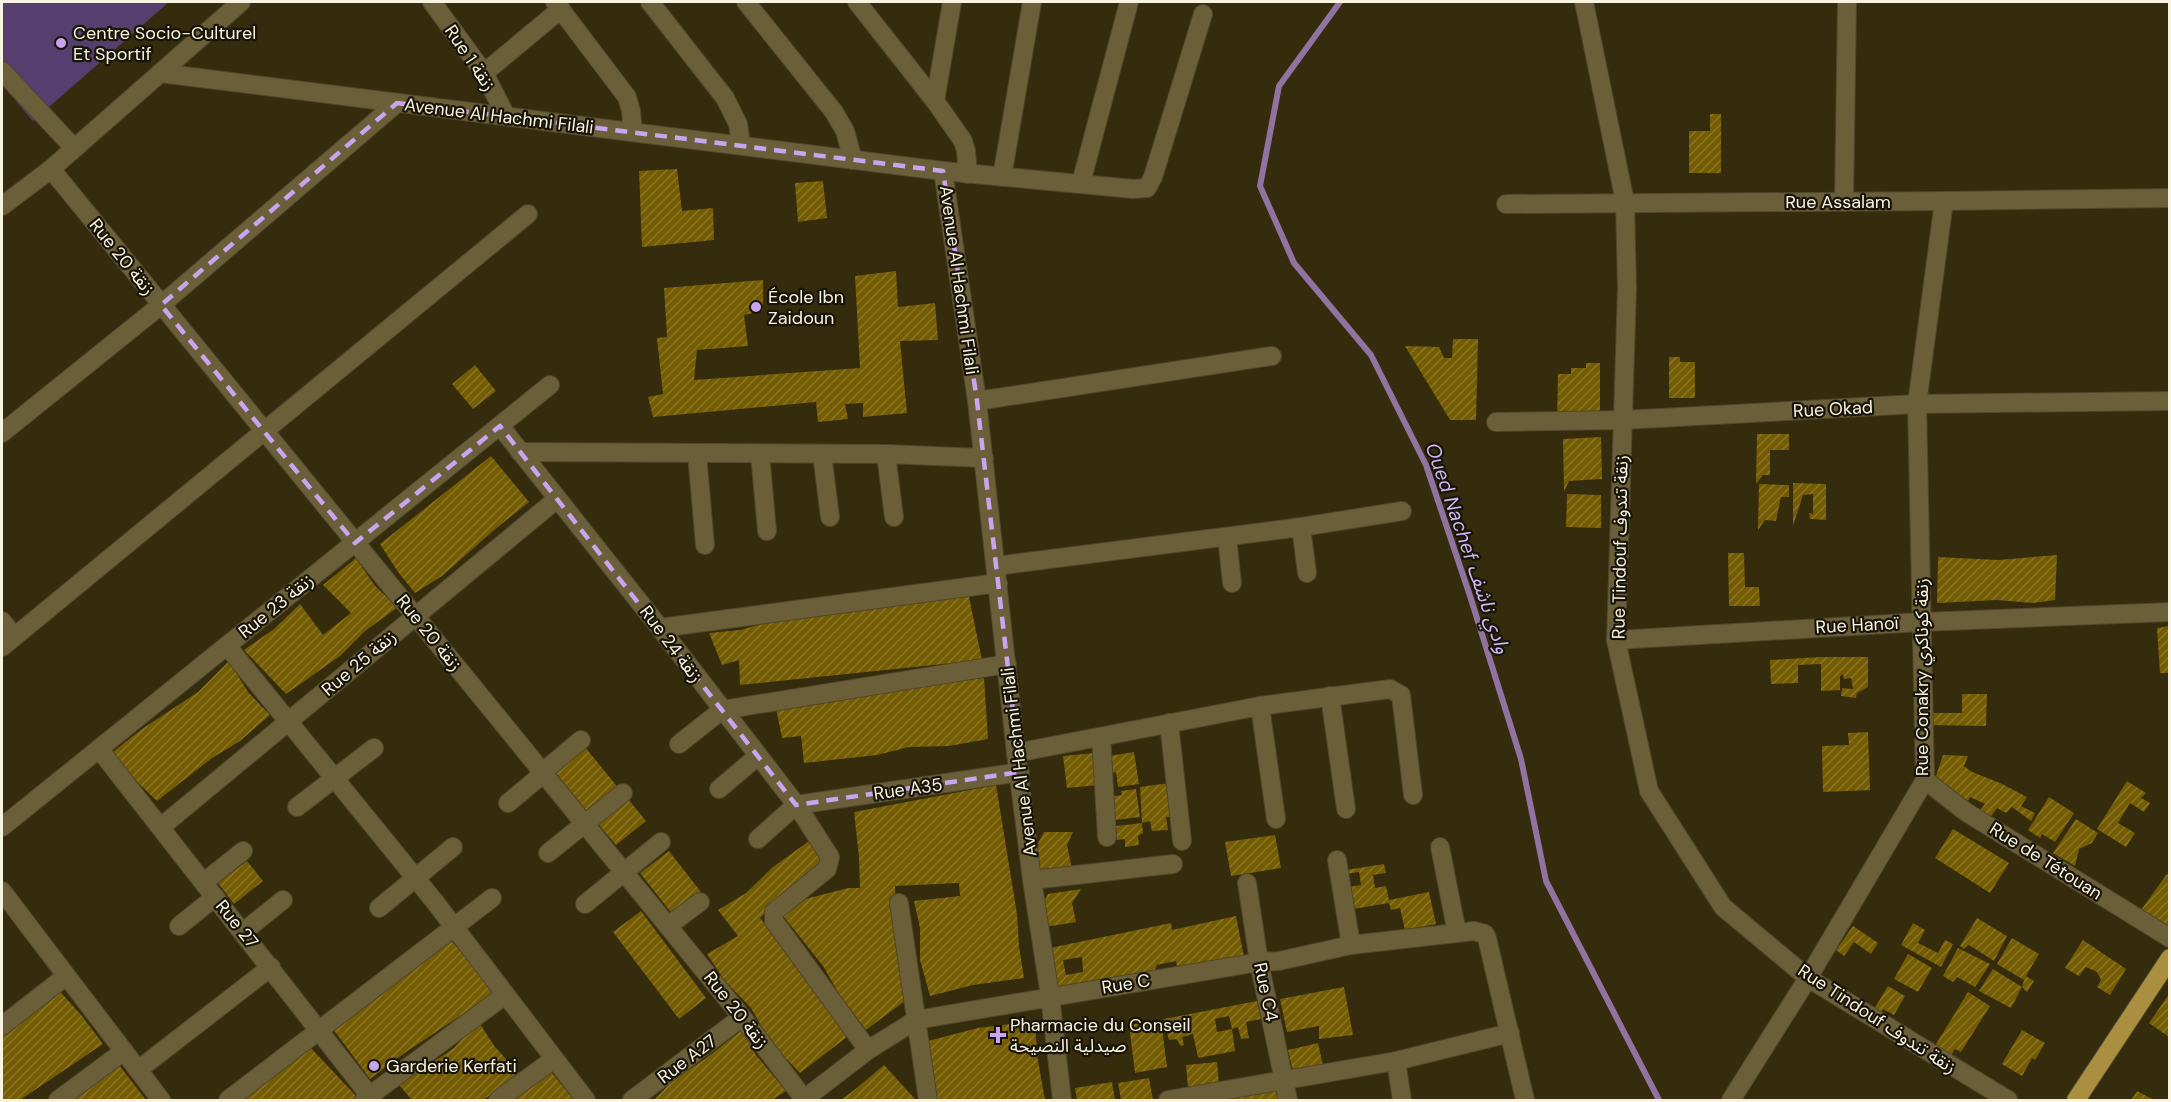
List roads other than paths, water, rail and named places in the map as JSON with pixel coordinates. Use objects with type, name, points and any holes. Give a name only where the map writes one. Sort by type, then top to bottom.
[{"type":"main road","points":[[2076,1101],[2167,967]]},
{"type":"street","points":[[2,206],[51,169],[241,2]]},
{"type":"street","name":"Rue 1 زنقة","points":[[432,2],[484,73],[506,116]]},
{"type":"street","points":[[650,2],[725,98],[738,124],[741,145]]},
{"type":"street","points":[[746,2],[834,112],[845,131],[854,160]]},
{"type":"street","points":[[857,2],[935,101],[963,141],[968,174]]},
{"type":"street","points":[[935,101],[952,2]]},
{"type":"street","points":[[1002,177],[1032,2]]},
{"type":"street","points":[[1081,183],[1129,2]]},
{"type":"street","name":"Rue Tindouf زنقة تندوف","points":[[1584,2],[1625,202],[1628,288],[1616,640],[1649,791],[1723,907],[1808,978],[2008,1101]]},
{"type":"street","points":[[1844,202],[1847,2]]},
{"type":"street","points":[[484,73],[558,5],[627,97],[633,132]]},
{"type":"street","points":[[943,171],[1133,189],[1147,188],[1153,177],[1203,14]]},
{"type":"street","points":[[2,70],[74,148]]},
{"type":"street","name":"Avenue Al Hachmi Filali","points":[[160,72],[943,171],[978,401],[1016,753],[1050,996],[1062,1101]]},
{"type":"street","points":[[2,433],[162,305],[397,103]]},
{"type":"street","name":"Rue 20 زنقة","points":[[51,169],[742,1017],[804,1100]]},
{"type":"street","name":"Rue Assalam","points":[[1506,204],[2169,198]]},
{"type":"street","name":"Rue Conakry زنقة كوناكري","points":[[1731,1101],[1808,978],[1925,780],[1917,404],[1944,201]]},
{"type":"street","points":[[2,621],[8,641],[528,214]]},
{"type":"street","points":[[978,401],[1272,356]]},
{"type":"street","name":"Rue 23 زنقة","points":[[2,827],[550,385]]},
{"type":"street","name":"Rue Okad","points":[[1496,422],[1623,420],[1917,404],[2169,401]]},
{"type":"street","name":"Rue 24 زنقة","points":[[500,426],[796,805],[830,858],[827,869],[774,912],[774,921],[868,1050]]},
{"type":"street","points":[[520,452],[886,454],[984,458]]},
{"type":"street","points":[[697,454],[705,545]]},
{"type":"street","points":[[760,454],[767,531]]},
{"type":"street","points":[[822,454],[830,517]]},
{"type":"street","points":[[886,454],[894,517]]},
{"type":"street","name":"Rue 25 زنقة","points":[[161,828],[556,499]]},
{"type":"street","points":[[660,628],[1402,511]]},
{"type":"street","points":[[1301,527],[1307,573]]},
{"type":"street","points":[[1227,537],[1232,584]]},
{"type":"street","name":"Rue Hanoï","points":[[1616,640],[1922,622],[2169,612]]},
{"type":"street","points":[[226,646],[454,927],[586,1101]]},
{"type":"street","points":[[679,744],[722,710],[1007,664]]},
{"type":"street","points":[[1016,753],[1260,706],[1390,689],[1401,695],[1413,795]]},
{"type":"street","points":[[1330,696],[1346,809]]},
{"type":"street","points":[[1260,706],[1276,819]]},
{"type":"street","points":[[1169,723],[1182,841]]},
{"type":"street","points":[[1101,737],[1107,837]]},
{"type":"street","points":[[508,803],[581,740]]},
{"type":"street","points":[[297,807],[374,748]]},
{"type":"street","name":"Rue 27","points":[[99,749],[319,1029],[369,1099]]},
{"type":"street","points":[[719,789],[758,756]]},
{"type":"street","name":"Rue A35","points":[[796,805],[1020,772]]},
{"type":"street","name":"Rue de Tétouan","points":[[1925,780],[1966,812],[2169,938]]},
{"type":"street","points":[[548,853],[623,793]]},
{"type":"street","points":[[758,840],[796,805]]},
{"type":"street","points":[[585,904],[661,842]]},
{"type":"street","points":[[379,908],[453,847]]},
{"type":"street","points":[[1440,847],[1466,932],[1485,934],[1487,938],[1525,1101]]},
{"type":"street","points":[[204,882],[243,852]]},
{"type":"street","points":[[1337,860],[1351,945]]},
{"type":"street","points":[[1032,880],[1173,864]]},
{"type":"street","name":"Rue C4","points":[[1247,883],[1259,962],[1288,1101]]},
{"type":"street","points":[[2,891],[161,1101]]},
{"type":"street","points":[[179,926],[215,897]]},
{"type":"street","points":[[228,1101],[492,898]]},
{"type":"street","points":[[243,932],[283,900]]},
{"type":"street","points":[[668,926],[700,902]]},
{"type":"street","points":[[899,903],[928,1101]]},
{"type":"street","name":"Rue C","points":[[804,1100],[868,1050],[916,1020],[1259,962],[1279,961],[1351,945],[1466,932]]},
{"type":"street","points":[[138,1070],[271,967]]},
{"type":"street","points":[[2,1026],[66,976]]},
{"type":"street","points":[[369,1099],[505,995]]},
{"type":"street","name":"Rue A27","points":[[632,1101],[742,1017]]},
{"type":"street","points":[[1172,1100],[1396,1061],[1510,1033]]},
{"type":"street","points":[[58,1101],[124,1051]]},
{"type":"street","points":[[498,1101],[554,1059]]},
{"type":"street","points":[[1396,1061],[1402,1101]]},
{"type":"waterway","name":"Oued Nachef وادي ناشف","points":[[1340,2],[1279,86],[1260,186],[1294,263],[1371,355],[1426,465],[1521,759],[1546,881],[1659,1100]]},
{"type":"place","name":"Centre Socio-Culturel Et Sportif","points":[[61,43]]},
{"type":"place","name":"École Ibn Zaidoun","points":[[756,307]]},
{"type":"place","name":"Pharmacie du Conseil صيدلية النصيحة","points":[[998,1035]]},
{"type":"place","name":"Garderie Kerfati","points":[[374,1066]]}]
